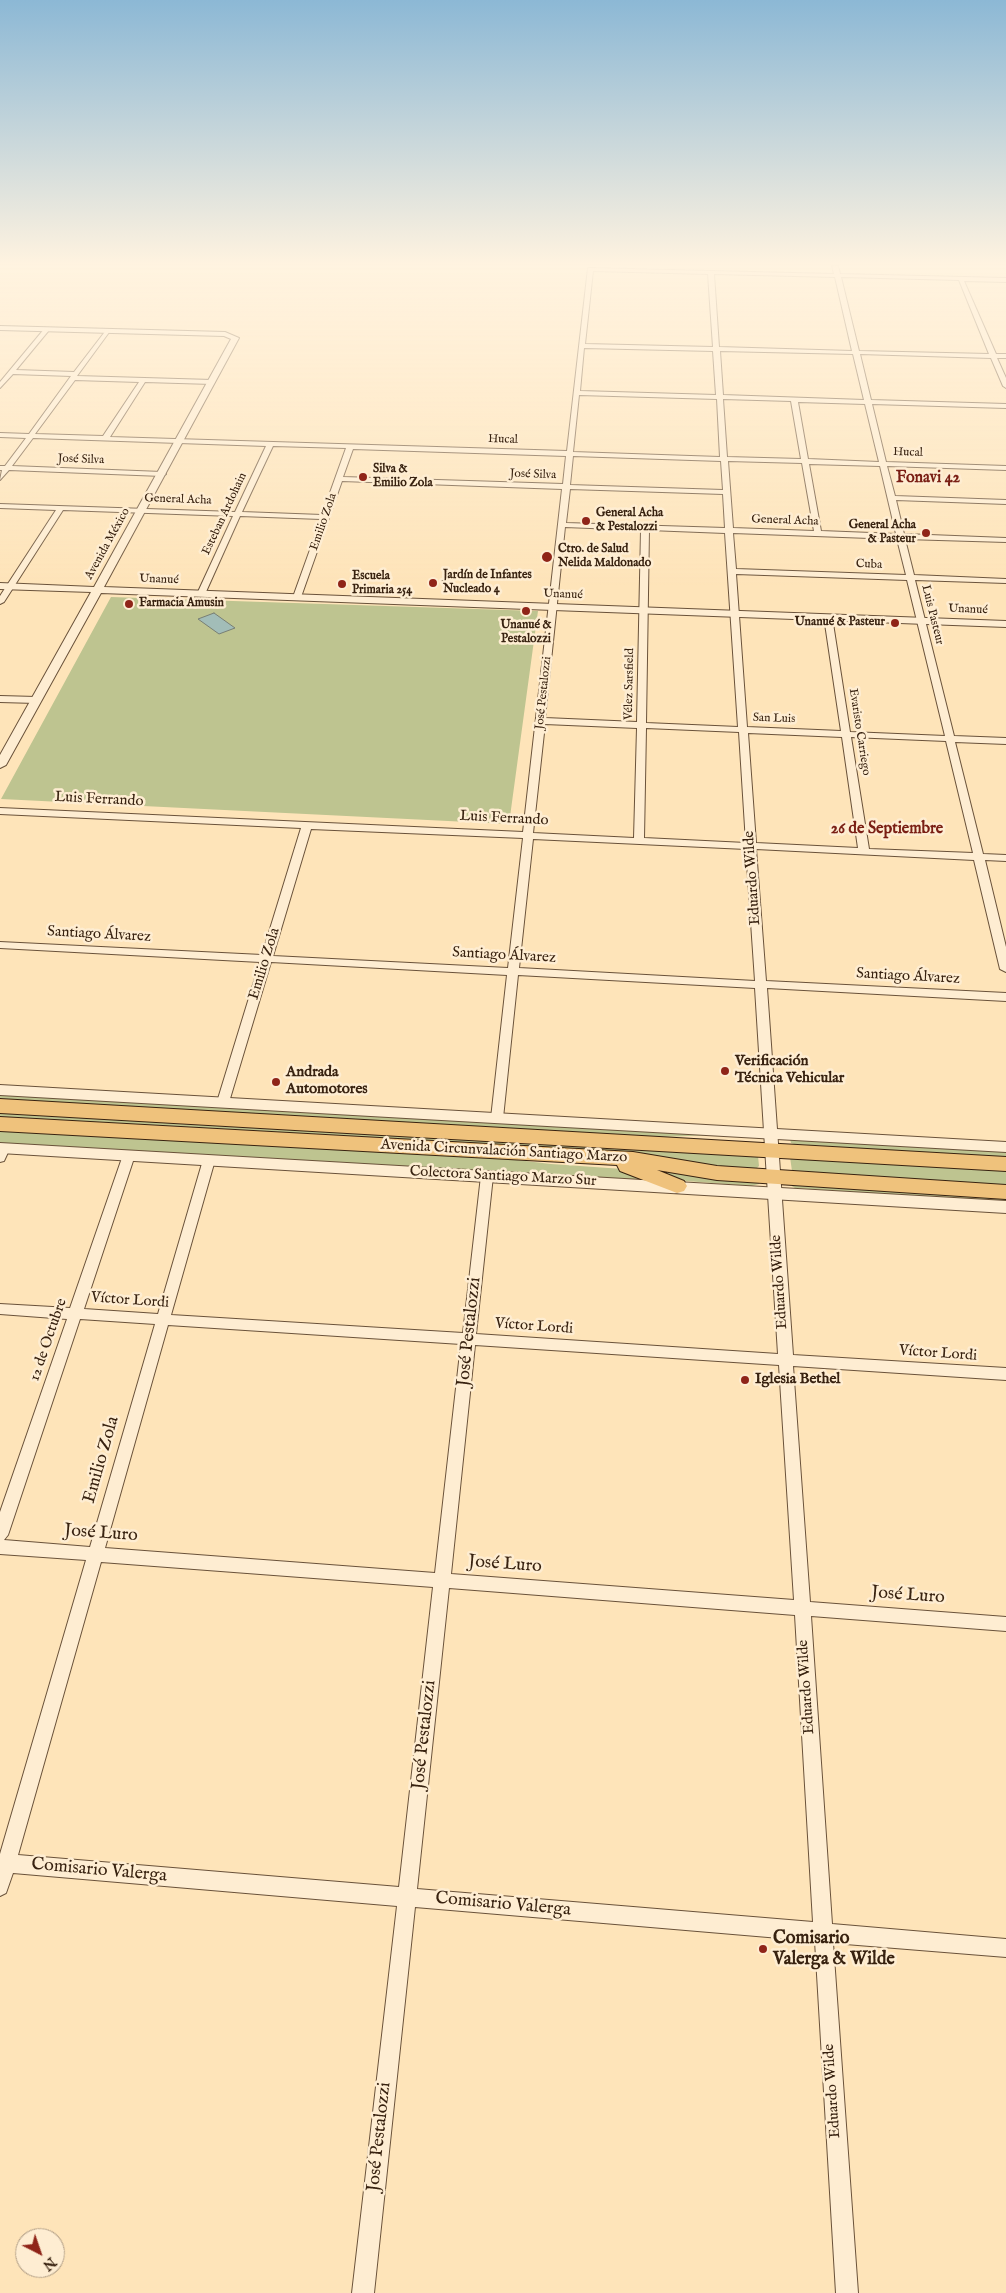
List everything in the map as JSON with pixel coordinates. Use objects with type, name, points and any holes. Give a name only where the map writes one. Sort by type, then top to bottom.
[{"type":"main road","name":"Avenida Circunvalación Santiago Marzo","points":[[0,1106],[771,1140],[1006,1164]]},
{"type":"main road","name":"Avenida Circunvalación Santiago Marzo","points":[[0,1124],[640,1160],[774,1184],[1006,1192]]},
{"type":"main road","points":[[484,1151],[551,1161],[633,1167],[677,1186]]},
{"type":"street","points":[[0,478],[4,468],[31,436],[76,373]]},
{"type":"street","name":"Avenida México","points":[[0,765],[217,373]]},
{"type":"street","name":"José Pestalozzi","points":[[497,1118],[579,373]]},
{"type":"street","name":"Eduardo Wilde","points":[[718,373],[761,984],[847,2293]]},
{"type":"street","name":"Luis Pasteur","points":[[861,373],[1006,969]]},
{"type":"street","points":[[1000,373],[1006,386]]},
{"type":"street","points":[[0,376],[10,374],[212,382]]},
{"type":"street","points":[[0,386],[10,374]]},
{"type":"street","points":[[105,439],[143,380]]},
{"type":"street","points":[[577,393],[1006,406]]},
{"type":"street","points":[[794,399],[818,534]]},
{"type":"street","name":"Hucal","points":[[0,436],[1006,468]]},
{"type":"street","name":"Esteban Ardohain","points":[[201,594],[270,444]]},
{"type":"street","name":"Emilio Zola","points":[[298,597],[350,447]]},
{"type":"street","name":"José Silva","points":[[4,468],[162,474]]},
{"type":"street","name":"José Silva","points":[[339,479],[726,492]]},
{"type":"street","points":[[891,498],[1006,502]]},
{"type":"street","name":"General Acha","points":[[0,506],[326,517]]},
{"type":"street","points":[[0,602],[5,586],[61,508]]},
{"type":"street","name":"General Acha","points":[[562,525],[1006,540]]},
{"type":"street","name":"Vélez Sarsfield","points":[[639,840],[645,528]]},
{"type":"street","name":"Cuba","points":[[732,571],[1006,581]]},
{"type":"street","name":"Unanué","points":[[5,586],[1006,624]]},
{"type":"street","name":"Evaristo Carriego","points":[[828,618],[864,851]]},
{"type":"street","points":[[0,699],[36,700]]},
{"type":"street","name":"San Luis","points":[[541,721],[1006,741]]},
{"type":"street","name":"Luis Ferrando","points":[[0,811],[1006,858]]},
{"type":"street","name":"Emilio Zola","points":[[222,1102],[306,825]]},
{"type":"street","name":"Santiago Álvarez","points":[[0,945],[1006,997]]},
{"type":"street","points":[[0,1090],[497,1118],[771,1140],[1006,1147]]},
{"type":"street","name":"Colectora Santiago Marzo Sur","points":[[1,1151],[129,1155],[677,1186],[774,1184],[1006,1207]]},
{"type":"street","name":"12 de Octubre","points":[[0,1535],[129,1155]]},
{"type":"street","name":"Emilio Zola","points":[[0,1887],[4,1863],[96,1554],[209,1160]]},
{"type":"street","name":"José Pestalozzi","points":[[363,2293],[487,1176]]},
{"type":"street","name":"Víctor Lordi","points":[[0,1309],[1006,1374]]},
{"type":"street","name":"José Luro","points":[[0,1546],[1006,1624]]},
{"type":"street","name":"Comisario Valerga","points":[[4,1863],[1006,1948]]},
{"type":"green space","points":[[111,597],[538,611],[509,824],[1,799]]},
{"type":"green space","points":[[0,1094],[714,1135],[662,1137],[11,1101],[0,1100]]},
{"type":"green space","points":[[0,1111],[758,1156],[759,1166],[755,1170],[697,1165],[638,1154],[0,1118]]},
{"type":"green space","points":[[0,1129],[483,1156],[551,1164],[623,1169],[651,1181],[0,1143]]},
{"type":"green space","points":[[790,1139],[1006,1152],[1006,1158],[794,1144],[791,1143]]},
{"type":"green space","points":[[790,1157],[1006,1170],[1006,1185],[792,1171]]},
{"type":"green space","points":[[643,1165],[759,1181],[759,1184],[751,1186],[686,1181]]},
{"type":"green space","points":[[790,1185],[1006,1196],[1006,1202],[795,1188]]},
{"type":"water","points":[[214,613],[235,628],[219,634],[198,619]]},
{"type":"place","name":"Silva & Emilio Zola","points":[[363,477]]},
{"type":"place","name":"General Acha & Pestalozzi","points":[[586,521]]},
{"type":"place","name":"General Acha & Pasteur","points":[[926,533]]},
{"type":"place","name":"Ctro. de Salud Nelida Maldonado","points":[[547,557]]},
{"type":"place","name":"Jardín de Infantes Nucleado 4","points":[[433,583]]},
{"type":"place","name":"Escuela Primaria 254","points":[[342,584]]},
{"type":"place","name":"Farmacia Amusin","points":[[129,604]]},
{"type":"place","name":"Unanué & Pestalozzi","points":[[526,611]]},
{"type":"place","name":"Unanué & Pasteur","points":[[895,623]]},
{"type":"place","name":"Verificación Técnica Vehicular","points":[[725,1071]]},
{"type":"place","name":"Andrada Automotores","points":[[276,1082]]},
{"type":"place","name":"Iglesia Bethel","points":[[745,1380]]},
{"type":"place","name":"Comisario Valerga & Wilde","points":[[763,1949]]},
{"type":"district","name":"Fonavi 42","points":[[928,479]]},
{"type":"district","name":"26 de Septiembre","points":[[887,830]]}]
